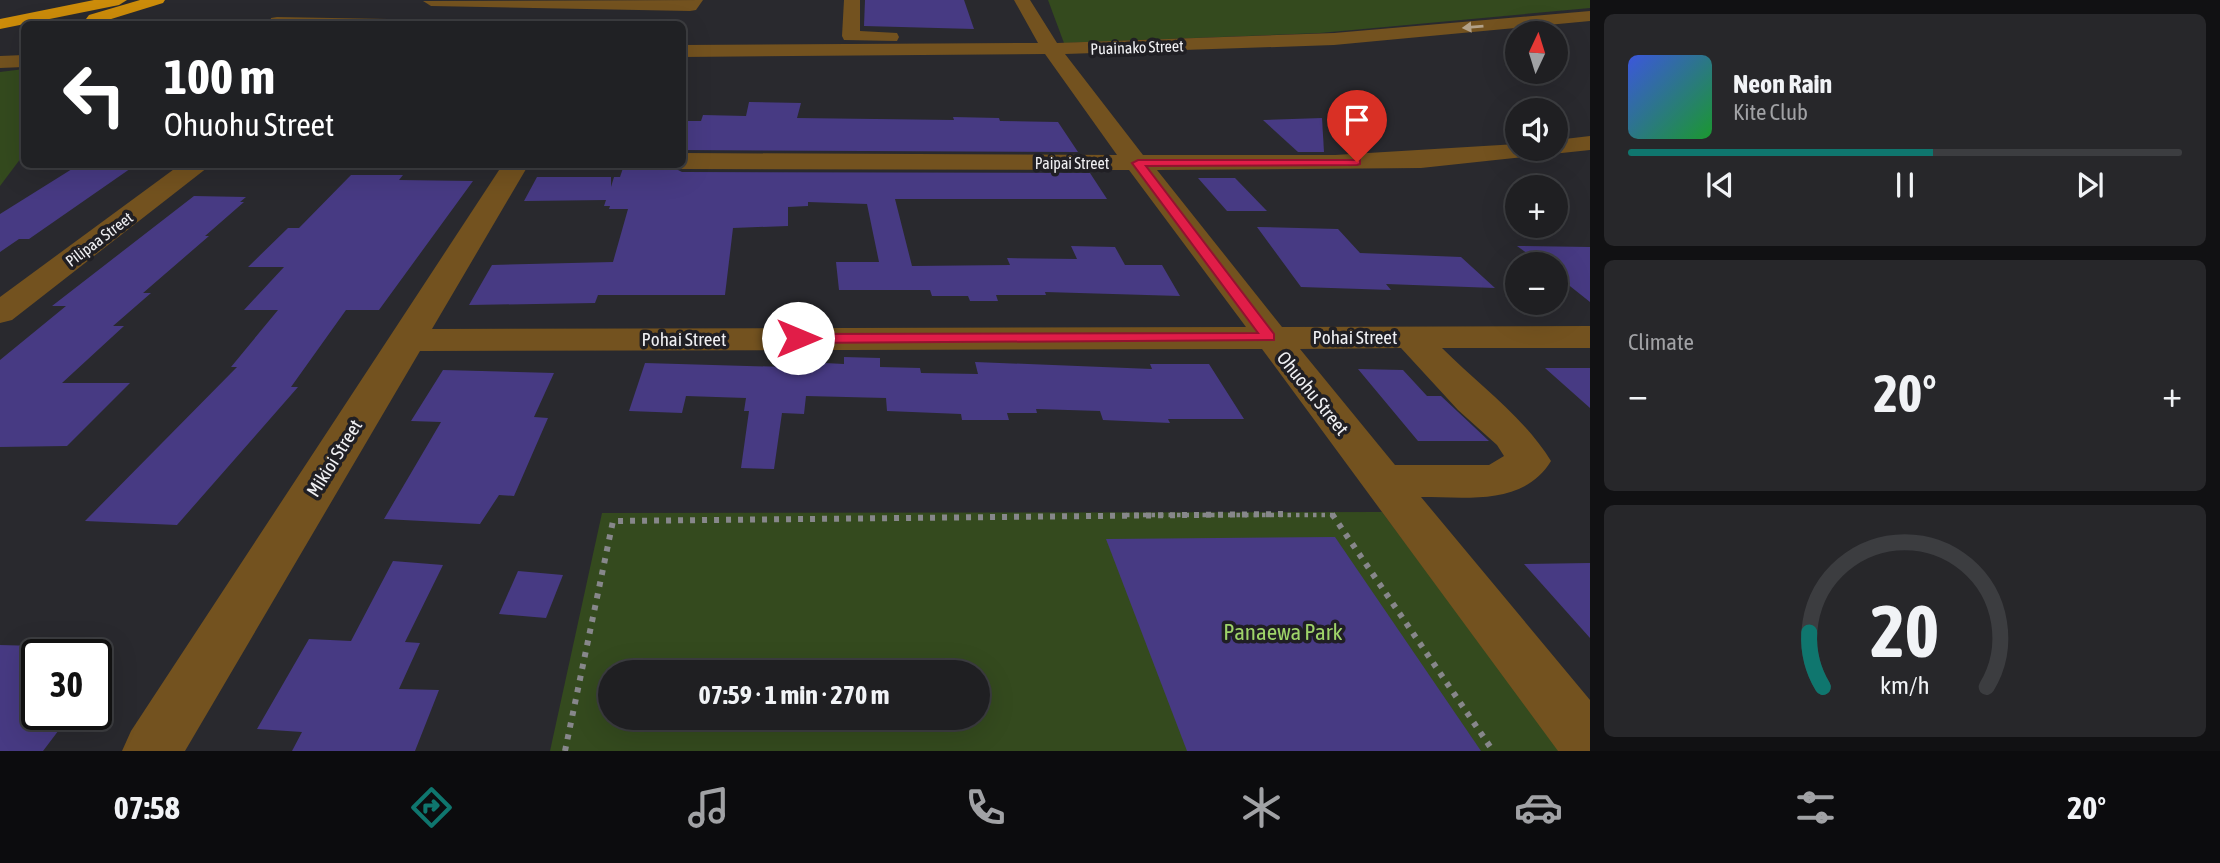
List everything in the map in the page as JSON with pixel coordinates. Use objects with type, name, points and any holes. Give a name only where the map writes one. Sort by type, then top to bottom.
[{"type":"highway","points":[[0,24],[119,0]]},
{"type":"highway","points":[[83,21],[125,0]]},
{"type":"highway","points":[[83,21],[157,0]]},
{"type":"highway","points":[[0,35],[21,30]]},
{"type":"highway","points":[[0,48],[21,42]]},
{"type":"street","points":[[851,36],[852,0]]},
{"type":"street","name":"Ohuohu Street","points":[[1022,0],[1052,52],[1269,337],[1590,746]]},
{"type":"street","points":[[338,21],[398,20],[432,1],[659,5],[692,3],[684,21]]},
{"type":"street","points":[[648,21],[659,5]]},
{"type":"street","name":"Puainako Street","points":[[686,56],[1052,52],[1335,39],[1590,16]]},
{"type":"street","points":[[1568,36],[1590,33]]},
{"type":"street","points":[[686,34],[1002,40]]},
{"type":"street","name":"Puainako Street","points":[[686,51],[1335,55],[1505,42]]},
{"type":"street","points":[[0,54],[21,54]]},
{"type":"street","points":[[0,62],[21,61]]},
{"type":"street","points":[[1568,146],[1590,143]]},
{"type":"street","name":"Paipai Street","points":[[686,161],[1138,163],[1421,160],[1505,153]]},
{"type":"street","name":"Pilipaa Street","points":[[0,313],[194,168]]},
{"type":"street","name":"Mikioi Street","points":[[152,751],[514,168]]},
{"type":"street","name":"Pohai Street","points":[[407,340],[1590,337]]},
{"type":"street","points":[[1383,481],[1497,481],[1529,461],[1512,435],[1472,401],[1411,338]]},
{"type":"path","points":[[565,751],[614,521],[1332,513],[1493,751]]},
{"type":"green space","points":[[1048,0],[1590,0],[1590,8],[1320,33],[1064,43]]},
{"type":"green space","points":[[21,69],[21,158],[0,186],[0,72]]},
{"type":"green space","name":"Panaewa Park","points":[[1382,512],[1562,751],[550,751],[602,513]]},
{"type":"building","points":[[865,0],[964,0],[974,29],[864,26]]},
{"type":"building","points":[[749,102],[801,103],[797,118],[954,120],[953,117],[1058,122],[1078,152],[686,150],[686,121],[701,121],[703,115],[746,116]]},
{"type":"building","points":[[1322,118],[1324,152],[1298,152],[1263,120]]},
{"type":"building","points":[[74,168],[131,168],[29,239],[19,239],[0,252],[0,214]]},
{"type":"building","points":[[623,168],[674,168],[682,172],[1090,173],[1107,199],[895,199],[912,266],[1010,265],[1007,258],[1077,259],[1071,246],[1115,247],[1125,265],[1162,265],[1180,296],[1045,292],[1046,295],[996,295],[998,301],[970,301],[968,296],[932,296],[930,290],[839,290],[836,262],[879,262],[867,204],[808,202],[808,206],[788,207],[788,226],[733,228],[725,295],[598,295],[595,303],[469,305],[492,265],[613,262],[628,209],[609,209],[610,206],[604,206],[606,200],[524,201],[537,177],[611,177],[611,187],[614,177],[620,177]]},
{"type":"building","points":[[351,175],[403,175],[399,180],[473,181],[379,310],[346,310],[291,387],[298,387],[177,525],[85,521],[237,367],[231,367],[278,310],[244,310],[284,267],[248,267],[288,228],[299,228]]},
{"type":"building","points":[[1198,178],[1235,178],[1267,211],[1227,211]]},
{"type":"building","points":[[194,196],[246,197],[240,202],[244,202],[205,236],[209,236],[143,293],[151,293],[113,326],[124,326],[62,383],[130,383],[67,446],[0,447],[0,360],[66,306],[52,306]]},
{"type":"building","points":[[1257,227],[1338,229],[1360,253],[1461,257],[1495,288],[1386,284],[1391,290],[1301,287]]},
{"type":"building","points":[[1517,246],[1590,247],[1590,302],[1568,285],[1568,252],[1525,252]]},
{"type":"building","points":[[844,357],[880,358],[880,367],[920,368],[921,373],[978,374],[975,362],[1152,369],[1150,364],[1209,364],[1244,419],[1168,419],[1170,423],[1103,420],[1100,411],[1036,409],[1037,413],[1007,413],[1009,420],[962,420],[961,414],[887,411],[886,398],[806,396],[804,414],[782,413],[774,469],[741,468],[749,411],[744,411],[746,398],[686,396],[682,413],[629,411],[645,363],[785,367],[786,361],[844,364]]},
{"type":"building","points":[[1545,368],[1590,368],[1590,408]]},
{"type":"building","points":[[1358,369],[1403,370],[1427,396],[1441,396],[1489,441],[1418,441]]},
{"type":"building","points":[[443,370],[554,373],[534,417],[548,418],[514,496],[499,495],[480,524],[384,519],[441,422],[411,421]]},
{"type":"building","points":[[1335,537],[1481,751],[1187,751],[1106,539]]},
{"type":"building","points":[[393,561],[443,565],[405,642],[420,643],[399,689],[439,690],[415,751],[292,751],[302,732],[257,729],[309,639],[351,641]]},
{"type":"building","points":[[1590,563],[1590,638],[1524,564]]},
{"type":"building","points":[[518,571],[563,575],[546,618],[499,614]]},
{"type":"building","points":[[0,645],[21,646],[21,730],[59,730],[43,751],[0,751]]},
{"type":"route","points":[[798,338],[1269,337],[1138,163],[1357,162]]}]
